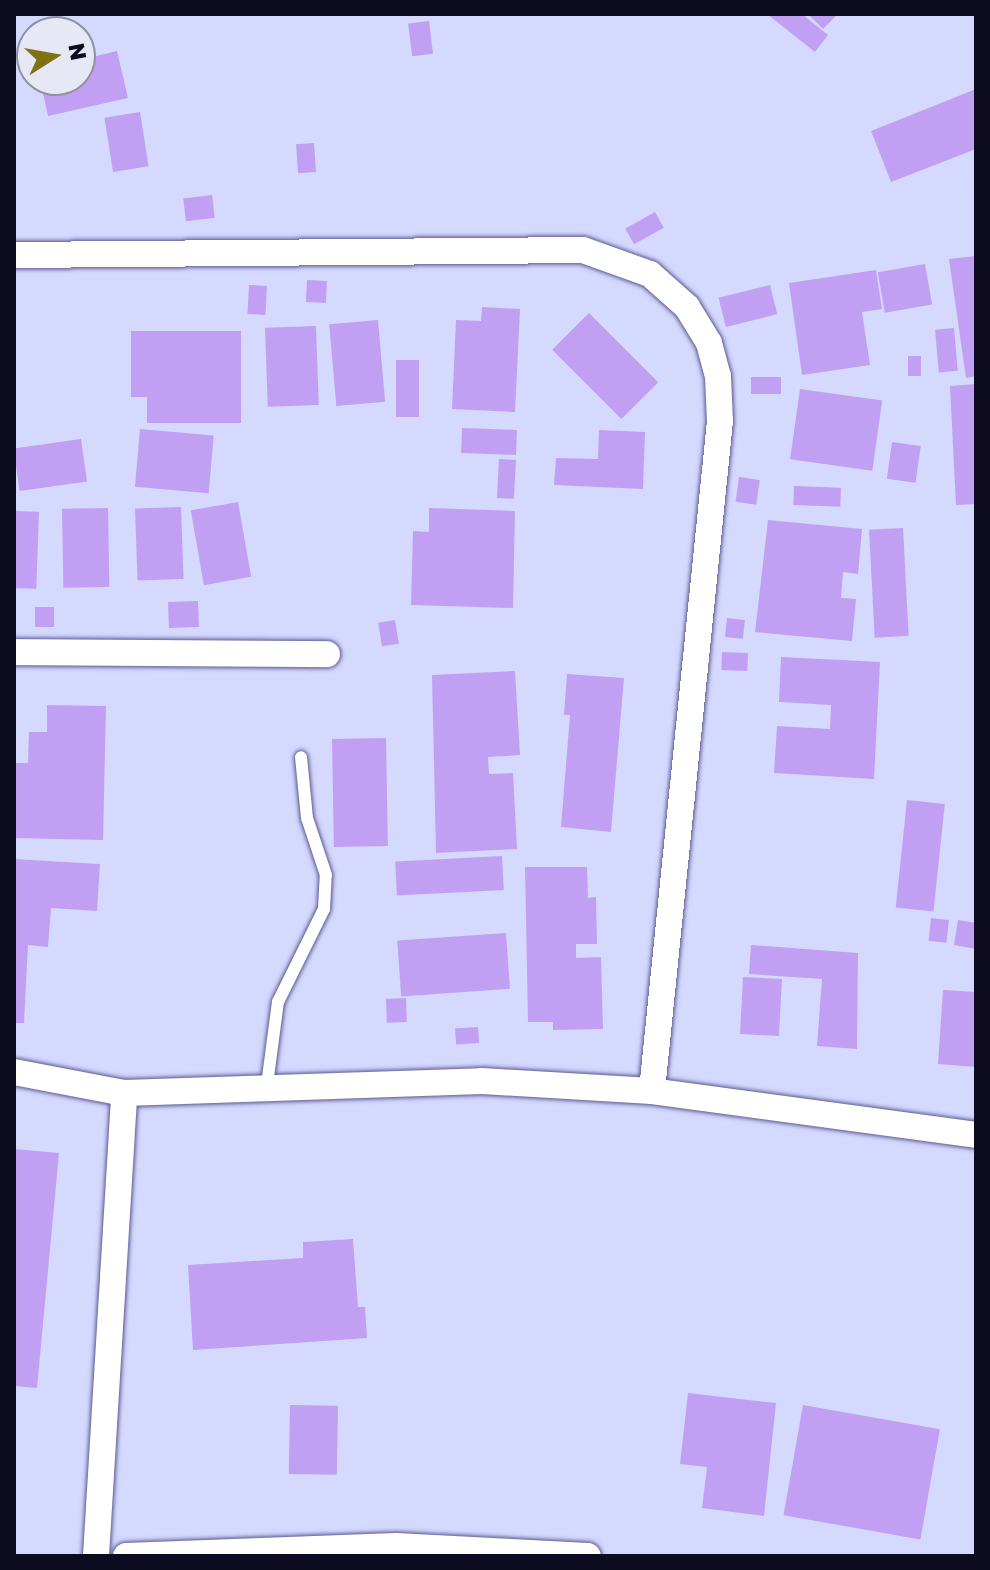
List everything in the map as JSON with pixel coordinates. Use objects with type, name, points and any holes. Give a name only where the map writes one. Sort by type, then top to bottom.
[{"type":"street","points":[[14,255],[583,250],[650,274],[687,307],[709,343],[718,376],[720,421],[652,1091]]},
{"type":"street","points":[[14,652],[327,654]]},
{"type":"street","points":[[14,1072],[124,1093],[267,1085],[482,1081],[652,1091],[976,1135]]},
{"type":"street","points":[[96,1556],[124,1093]]},
{"type":"street","points":[[126,1556],[396,1546],[588,1556]]},
{"type":"lane","points":[[267,1085],[278,1002],[324,909],[326,875],[307,818],[301,757]]},
{"type":"building","points":[[767,14],[802,14],[828,35],[815,52]]},
{"type":"building","points":[[808,14],[838,14],[823,29]]},
{"type":"building","points":[[429,21],[433,54],[412,56],[408,24]]},
{"type":"building","points":[[117,51],[128,98],[48,116],[44,96],[96,96],[96,56]]},
{"type":"building","points":[[976,89],[976,149],[891,182],[871,131]]},
{"type":"building","points":[[140,112],[149,166],[113,172],[104,118]]},
{"type":"building","points":[[314,143],[316,172],[298,173],[296,144]]},
{"type":"building","points":[[212,195],[215,218],[186,221],[183,199]]},
{"type":"building","points":[[655,212],[664,228],[634,244],[625,228]]},
{"type":"building","points":[[976,256],[976,376],[966,378],[949,259]]},
{"type":"building","points":[[925,264],[932,304],[885,313],[878,272]]},
{"type":"building","points":[[876,270],[882,309],[862,312],[870,365],[802,375],[789,283]]},
{"type":"building","points":[[307,280],[327,281],[326,303],[306,302]]},
{"type":"building","points":[[249,285],[267,286],[265,315],[247,314]]},
{"type":"building","points":[[770,285],[777,314],[726,327],[719,298]]},
{"type":"building","points":[[482,307],[520,309],[515,412],[452,409],[456,320],[481,321]]},
{"type":"building","points":[[589,313],[658,382],[622,419],[552,350]]},
{"type":"building","points":[[378,320],[385,402],[336,406],[329,324]]},
{"type":"building","points":[[316,326],[319,405],[268,407],[265,328]]},
{"type":"building","points":[[954,328],[958,371],[939,372],[935,330]]},
{"type":"building","points":[[131,331],[241,331],[241,423],[147,423],[147,397],[131,397]]},
{"type":"building","points":[[908,356],[921,356],[921,376],[908,376]]},
{"type":"building","points":[[396,360],[419,360],[419,417],[396,417]]},
{"type":"building","points":[[751,377],[781,377],[781,394],[751,394]]},
{"type":"building","points":[[976,384],[976,504],[956,505],[950,386]]},
{"type":"building","points":[[800,389],[882,401],[872,471],[790,459]]},
{"type":"building","points":[[462,428],[517,430],[516,455],[461,453]]},
{"type":"building","points":[[140,429],[214,435],[209,493],[135,487]]},
{"type":"building","points":[[599,430],[645,432],[643,489],[554,485],[556,458],[598,459]]},
{"type":"building","points":[[81,439],[87,482],[20,491],[14,448]]},
{"type":"building","points":[[892,442],[921,446],[916,483],[887,479]]},
{"type":"building","points":[[499,459],[516,460],[514,499],[497,498]]},
{"type":"building","points":[[739,477],[760,480],[756,505],[736,502]]},
{"type":"building","points":[[794,486],[841,488],[840,507],[793,505]]},
{"type":"building","points":[[238,502],[251,577],[204,585],[191,510]]},
{"type":"building","points":[[181,507],[184,579],[138,581],[135,509]]},
{"type":"building","points":[[108,508],[109,587],[63,588],[62,509]]},
{"type":"building","points":[[429,508],[515,511],[513,608],[411,605],[413,531],[429,532]]},
{"type":"building","points":[[14,511],[39,512],[36,589],[14,588]]},
{"type":"building","points":[[768,520],[862,529],[858,574],[843,572],[841,598],[856,599],[852,641],[755,632]]},
{"type":"building","points":[[903,528],[909,636],[875,638],[869,530]]},
{"type":"building","points":[[198,601],[199,627],[169,628],[168,602]]},
{"type":"building","points":[[35,607],[54,607],[54,627],[35,627]]},
{"type":"building","points":[[727,618],[745,620],[743,639],[725,637]]},
{"type":"building","points":[[395,620],[399,644],[382,646],[378,623]]},
{"type":"building","points":[[722,652],[748,653],[747,671],[721,670]]},
{"type":"building","points":[[781,657],[880,662],[874,779],[774,773],[777,726],[830,729],[831,705],[779,702]]},
{"type":"building","points":[[515,671],[520,755],[488,757],[489,774],[513,773],[517,849],[436,853],[432,675]]},
{"type":"building","points":[[567,674],[624,678],[611,832],[561,827],[570,715],[564,715]]},
{"type":"building","points":[[47,705],[106,706],[103,840],[14,838],[14,763],[28,763],[29,732],[47,732]]},
{"type":"building","points":[[386,738],[388,846],[334,847],[332,739]]},
{"type":"building","points":[[907,800],[945,804],[934,911],[896,907]]},
{"type":"building","points":[[502,856],[504,890],[397,896],[395,862]]},
{"type":"building","points":[[14,859],[100,864],[97,911],[51,908],[48,947],[28,945],[24,1023],[14,1023]]},
{"type":"building","points":[[525,867],[587,867],[588,898],[596,897],[597,944],[576,944],[576,958],[601,957],[603,1029],[553,1030],[553,1022],[528,1022]]},
{"type":"building","points":[[931,918],[949,920],[946,943],[929,941]]},
{"type":"building","points":[[958,920],[976,923],[976,949],[954,945]]},
{"type":"building","points":[[506,933],[510,989],[401,996],[397,941]]},
{"type":"building","points":[[751,945],[858,953],[857,1049],[817,1046],[822,979],[749,974]]},
{"type":"building","points":[[743,977],[782,979],[779,1036],[740,1034]]},
{"type":"building","points":[[943,990],[976,992],[976,1067],[938,1064]]},
{"type":"building","points":[[406,998],[407,1022],[387,1023],[386,999]]},
{"type":"building","points":[[478,1027],[479,1043],[456,1045],[455,1029]]},
{"type":"building","points":[[14,1149],[59,1153],[37,1388],[14,1386]]},
{"type":"building","points":[[353,1239],[358,1307],[365,1307],[367,1338],[193,1350],[188,1265],[303,1258],[303,1242]]},
{"type":"building","points":[[688,1393],[776,1403],[764,1516],[702,1508],[707,1467],[680,1464]]},
{"type":"building","points":[[290,1405],[338,1406],[337,1475],[289,1474]]},
{"type":"building","points":[[803,1405],[940,1429],[920,1539],[784,1515]]}]
